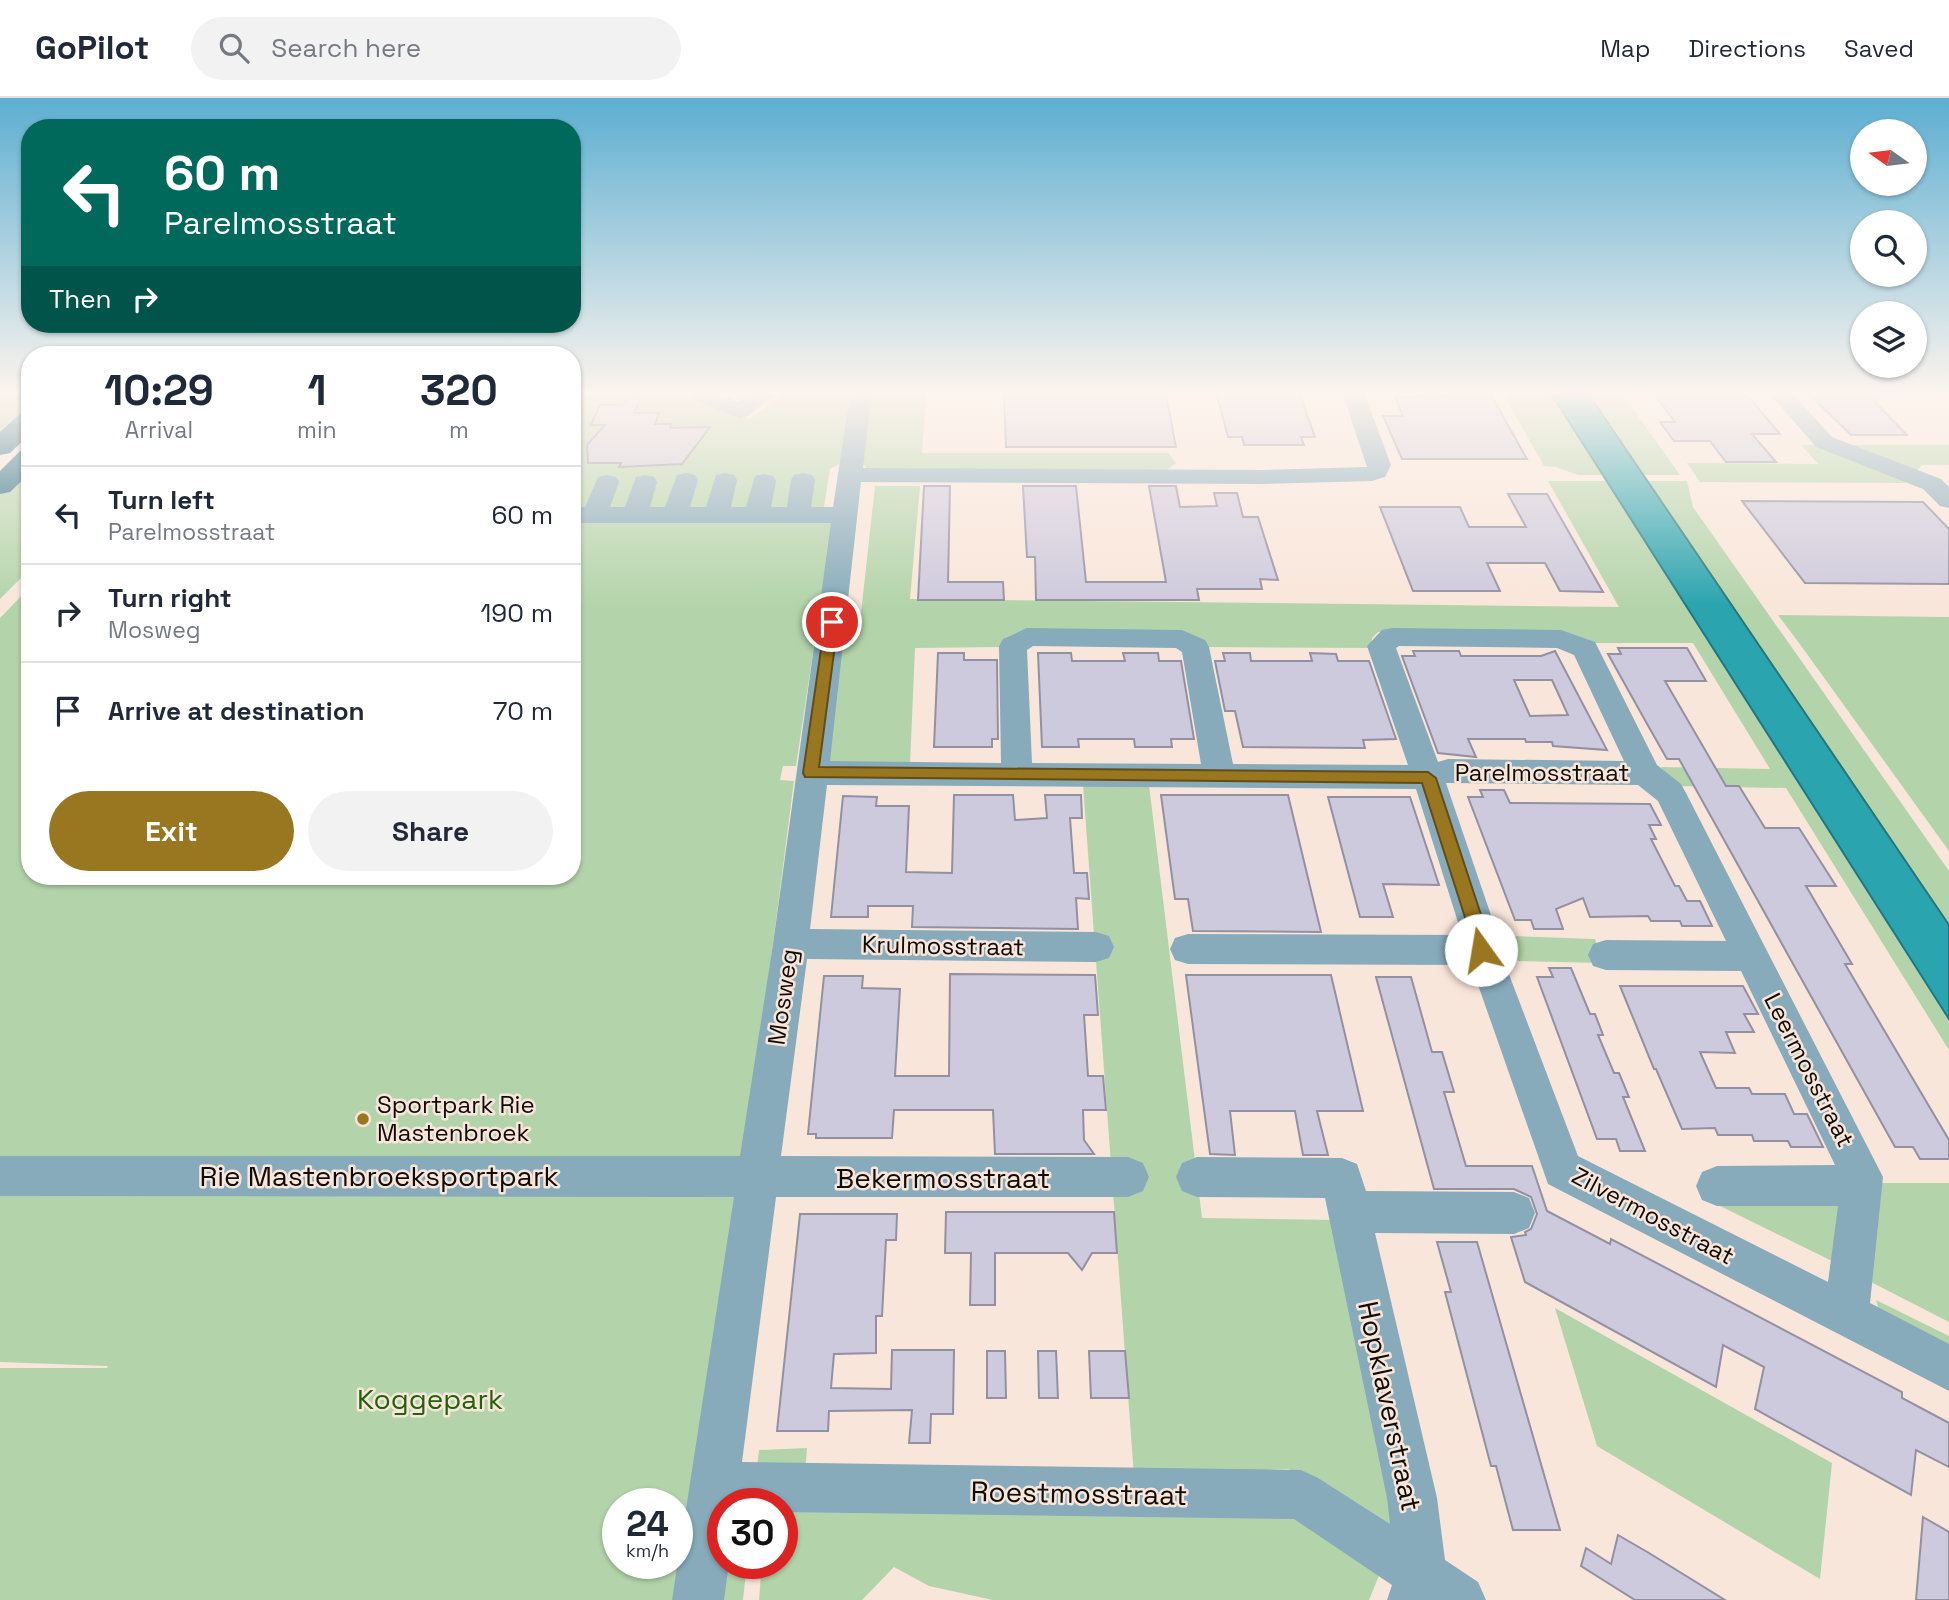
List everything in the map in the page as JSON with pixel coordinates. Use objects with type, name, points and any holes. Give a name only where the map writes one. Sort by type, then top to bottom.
[{"type":"highway","points":[[0,486],[21,466]]},
{"type":"street","name":"Mosweg","points":[[698,1600],[790,944],[851,465]]},
{"type":"street","points":[[850,474],[1262,477],[1372,474],[1377,472],[1379,465]]},
{"type":"street","points":[[1883,465],[1932,484],[1949,501]]},
{"type":"street","points":[[675,515],[685,480]]},
{"type":"street","points":[[717,515],[725,480]]},
{"type":"street","points":[[798,514],[803,480]]},
{"type":"street","points":[[758,514],[764,481]]},
{"type":"street","points":[[584,515],[607,482]]},
{"type":"street","points":[[635,515],[645,482]]},
{"type":"street","points":[[584,515],[845,514]]},
{"type":"street","points":[[1017,773],[1013,646],[1027,637],[1182,639],[1195,647],[1219,775]]},
{"type":"street","name":"Leermosstraat","points":[[1392,637],[1560,639],[1585,649],[1645,773],[1670,793],[1862,1177],[1846,1316]]},
{"type":"street","name":"Zilvermosstraat","points":[[1392,637],[1381,646],[1479,933],[1481,950],[1489,964],[1563,1170],[1949,1368]]},
{"type":"street","name":"Parelmosstraat","points":[[811,773],[1428,778],[1448,771],[1645,773]]},
{"type":"street","name":"Krulmosstraat","points":[[790,944],[1096,947]]},
{"type":"street","points":[[1188,949],[1481,950]]},
{"type":"street","points":[[1606,955],[1752,957]]},
{"type":"street","name":"Rie Mastenbroeksportpark","points":[[0,1176],[757,1178]]},
{"type":"street","name":"Bekermosstraat","points":[[757,1178],[1128,1177]]},
{"type":"street","points":[[1197,1177],[1342,1178],[1349,1212],[1514,1213]]},
{"type":"street","name":"Leermosstraat","points":[[1717,1185],[1861,1185]]},
{"type":"street","name":"Hopklaverstraat","points":[[1349,1212],[1431,1592]]},
{"type":"street","name":"Roestmosstraat","points":[[713,1486],[1301,1495],[1431,1592]]},
{"type":"green space","name":"Sportpark Rie Mastenbroek","points":[[581,465],[837,465],[830,469],[822,519],[833,519],[796,766],[783,766],[780,780],[794,781],[765,1006],[748,1194],[693,1543],[693,1488],[602,1488],[602,1579],[687,1579],[684,1600],[0,1600],[0,1368],[108,1366],[0,1362],[0,618],[21,596],[21,885],[581,885]]},
{"type":"green space","points":[[864,465],[1173,465],[1167,470],[866,468]]},
{"type":"green space","points":[[1596,465],[1602,475],[1578,475],[1556,467],[1544,466]]},
{"type":"green space","points":[[1635,465],[1673,465],[1680,475],[1641,475]]},
{"type":"green space","points":[[1688,465],[1922,465],[1905,483],[1700,482]]},
{"type":"green space","points":[[21,475],[21,578],[0,599],[0,495]]},
{"type":"green space","points":[[1548,481],[1607,481],[1949,1019],[1949,1050],[1786,788],[1673,786],[1661,767],[1770,769],[1693,643],[1587,643],[1378,632],[1372,638],[1371,648],[1208,647],[1017,633],[1007,637],[1002,647],[915,648],[910,765],[827,764],[841,614],[861,613],[875,486],[920,486],[910,599],[1619,607]]},
{"type":"green space","points":[[1646,481],[1687,481],[1693,507],[1949,871],[1949,925]]},
{"type":"green space","points":[[1778,615],[1949,617],[1949,851],[1799,643]]},
{"type":"green space","points":[[1083,785],[1149,785],[1202,1218],[1339,1220],[1385,1442],[1392,1534],[1322,1484],[1288,1469],[1134,1476]]},
{"type":"green space","points":[[1510,936],[1595,939],[1603,963],[1518,961]]},
{"type":"green space","points":[[1874,1183],[1949,1183],[1949,1322],[1865,1279]]},
{"type":"green space","points":[[1841,1195],[1832,1261],[1710,1201]]},
{"type":"green space","points":[[1876,1300],[1949,1336],[1949,1355],[1880,1314]]},
{"type":"green space","points":[[1555,1308],[1832,1463],[1820,1579],[1597,1446]]},
{"type":"green space","points":[[807,1448],[805,1473],[756,1475],[759,1450]]},
{"type":"green space","points":[[798,1501],[1312,1511],[1385,1561],[1369,1600],[993,1600],[929,1586],[894,1567],[862,1600],[759,1600],[761,1579],[798,1579]]},
{"type":"green space","points":[[723,1579],[745,1579],[743,1600],[720,1600]]},
{"type":"water","points":[[1597,465],[1637,465],[1949,925],[1949,1019]]},
{"type":"building","points":[[620,465],[659,465],[619,467]]},
{"type":"building","points":[[924,486],[950,486],[948,582],[1003,582],[1004,600],[918,600]]},
{"type":"building","points":[[1023,486],[1076,486],[1086,582],[1166,582],[1149,486],[1176,486],[1180,507],[1217,506],[1214,493],[1237,493],[1243,517],[1258,517],[1278,580],[1260,579],[1262,589],[1197,589],[1199,600],[1036,600],[1035,557],[1027,557]]},
{"type":"building","points":[[1508,494],[1547,494],[1603,592],[1560,591],[1545,563],[1487,563],[1500,591],[1413,591],[1380,507],[1460,507],[1469,527],[1526,527]]},
{"type":"building","points":[[1742,501],[1923,502],[1949,529],[1949,584],[1805,583]]},
{"type":"building","points":[[1618,648],[1687,648],[1706,681],[1665,681],[1726,786],[1739,786],[1765,828],[1799,828],[1836,886],[1806,886],[1852,964],[1845,964],[1949,1140],[1949,1159],[1920,1159],[1913,1147],[1895,1147],[1679,759],[1667,759],[1608,654],[1621,654]]},
{"type":"building","points":[[1413,651],[1459,651],[1461,656],[1541,656],[1555,651],[1607,750],[1553,746],[1552,742],[1526,742],[1525,739],[1468,739],[1476,757],[1438,753],[1402,656],[1415,656]],"holes":[[[1514,680],[1552,680],[1568,715],[1530,716]]]},
{"type":"building","points":[[938,653],[964,653],[964,660],[997,660],[998,739],[992,739],[992,747],[934,747]]},
{"type":"building","points":[[1038,653],[1071,653],[1072,661],[1125,661],[1123,653],[1158,653],[1159,661],[1181,661],[1194,739],[1171,739],[1172,747],[1135,747],[1134,739],[1078,739],[1079,747],[1042,747]]},
{"type":"building","points":[[1223,653],[1250,653],[1251,661],[1312,661],[1310,653],[1336,654],[1338,661],[1369,661],[1396,739],[1363,740],[1365,748],[1243,747],[1235,711],[1225,711],[1215,661],[1225,661]]},
{"type":"building","points":[[1480,790],[1504,790],[1510,803],[1650,804],[1661,825],[1649,825],[1656,839],[1651,839],[1675,886],[1679,886],[1687,901],[1700,901],[1712,926],[1682,926],[1680,921],[1651,921],[1648,916],[1590,917],[1583,898],[1556,909],[1563,929],[1534,929],[1531,920],[1515,920],[1468,797],[1483,797]]},
{"type":"building","points":[[954,795],[1013,795],[1015,820],[1047,818],[1045,795],[1081,795],[1082,818],[1070,818],[1074,873],[1087,873],[1089,899],[1076,898],[1078,929],[912,927],[913,906],[868,906],[868,917],[831,917],[843,796],[877,797],[876,806],[909,806],[906,872],[952,873]]},
{"type":"building","points":[[1161,795],[1288,795],[1321,932],[1193,931],[1188,899],[1175,899]]},
{"type":"building","points":[[1328,797],[1410,797],[1439,885],[1383,884],[1393,917],[1360,917]]},
{"type":"building","points":[[1549,968],[1571,968],[1590,1014],[1595,1014],[1603,1035],[1598,1035],[1614,1073],[1619,1073],[1629,1097],[1623,1097],[1645,1151],[1620,1151],[1616,1139],[1597,1139],[1537,977],[1553,977]]},
{"type":"building","points":[[950,974],[1095,975],[1098,1015],[1084,1015],[1088,1076],[1103,1076],[1106,1110],[1083,1110],[1084,1140],[1094,1154],[995,1154],[993,1110],[894,1110],[892,1138],[816,1138],[816,1134],[808,1134],[824,976],[863,976],[862,988],[900,989],[895,1076],[949,1076]]},
{"type":"building","points":[[1186,975],[1331,975],[1363,1111],[1317,1111],[1328,1155],[1303,1155],[1295,1111],[1230,1111],[1235,1155],[1210,1154]]},
{"type":"building","points":[[1376,977],[1411,977],[1432,1052],[1442,1052],[1454,1092],[1444,1092],[1466,1166],[1532,1166],[1547,1211],[1610,1244],[1611,1239],[1902,1392],[1902,1398],[1949,1423],[1949,1467],[1916,1450],[1911,1495],[1755,1409],[1764,1367],[1723,1345],[1716,1387],[1525,1282],[1511,1237],[1526,1235],[1525,1232],[1531,1229],[1537,1214],[1531,1197],[1514,1189],[1434,1189]]},
{"type":"building","points":[[1620,986],[1743,986],[1758,1014],[1744,1014],[1754,1032],[1726,1032],[1735,1053],[1700,1052],[1716,1088],[1749,1088],[1752,1094],[1785,1094],[1794,1114],[1807,1114],[1823,1147],[1791,1147],[1788,1141],[1754,1141],[1752,1135],[1718,1135],[1715,1128],[1682,1129]]},
{"type":"building","points":[[946,1212],[1114,1212],[1117,1253],[1092,1253],[1082,1270],[1068,1253],[995,1253],[995,1305],[970,1305],[971,1253],[945,1253]]},
{"type":"building","points":[[800,1214],[897,1214],[896,1240],[886,1240],[882,1316],[876,1316],[876,1353],[834,1354],[831,1388],[891,1389],[892,1350],[954,1350],[953,1414],[931,1414],[930,1443],[909,1443],[912,1410],[829,1411],[828,1431],[777,1431]]},
{"type":"building","points":[[1437,1242],[1477,1242],[1560,1530],[1513,1530],[1496,1466],[1491,1466],[1445,1292],[1451,1292]]},
{"type":"building","points":[[987,1351],[1005,1351],[1006,1398],[987,1398]]},
{"type":"building","points":[[1038,1351],[1056,1351],[1058,1398],[1039,1398]]},
{"type":"building","points":[[1089,1351],[1125,1351],[1129,1398],[1091,1398]]},
{"type":"building","points":[[1923,1517],[1949,1532],[1949,1600],[1916,1600]]},
{"type":"building","points":[[1618,1535],[1725,1600],[1635,1600],[1581,1566],[1586,1548],[1611,1564]]},
{"type":"place","name":"Sportpark Rie Mastenbroek","points":[[363,1119]]},
{"type":"route","points":[[832,622],[811,773],[1428,778],[1479,933],[1481,950]]},
{"type":"park label","name":"Koggepark","points":[[430,1399]]}]
